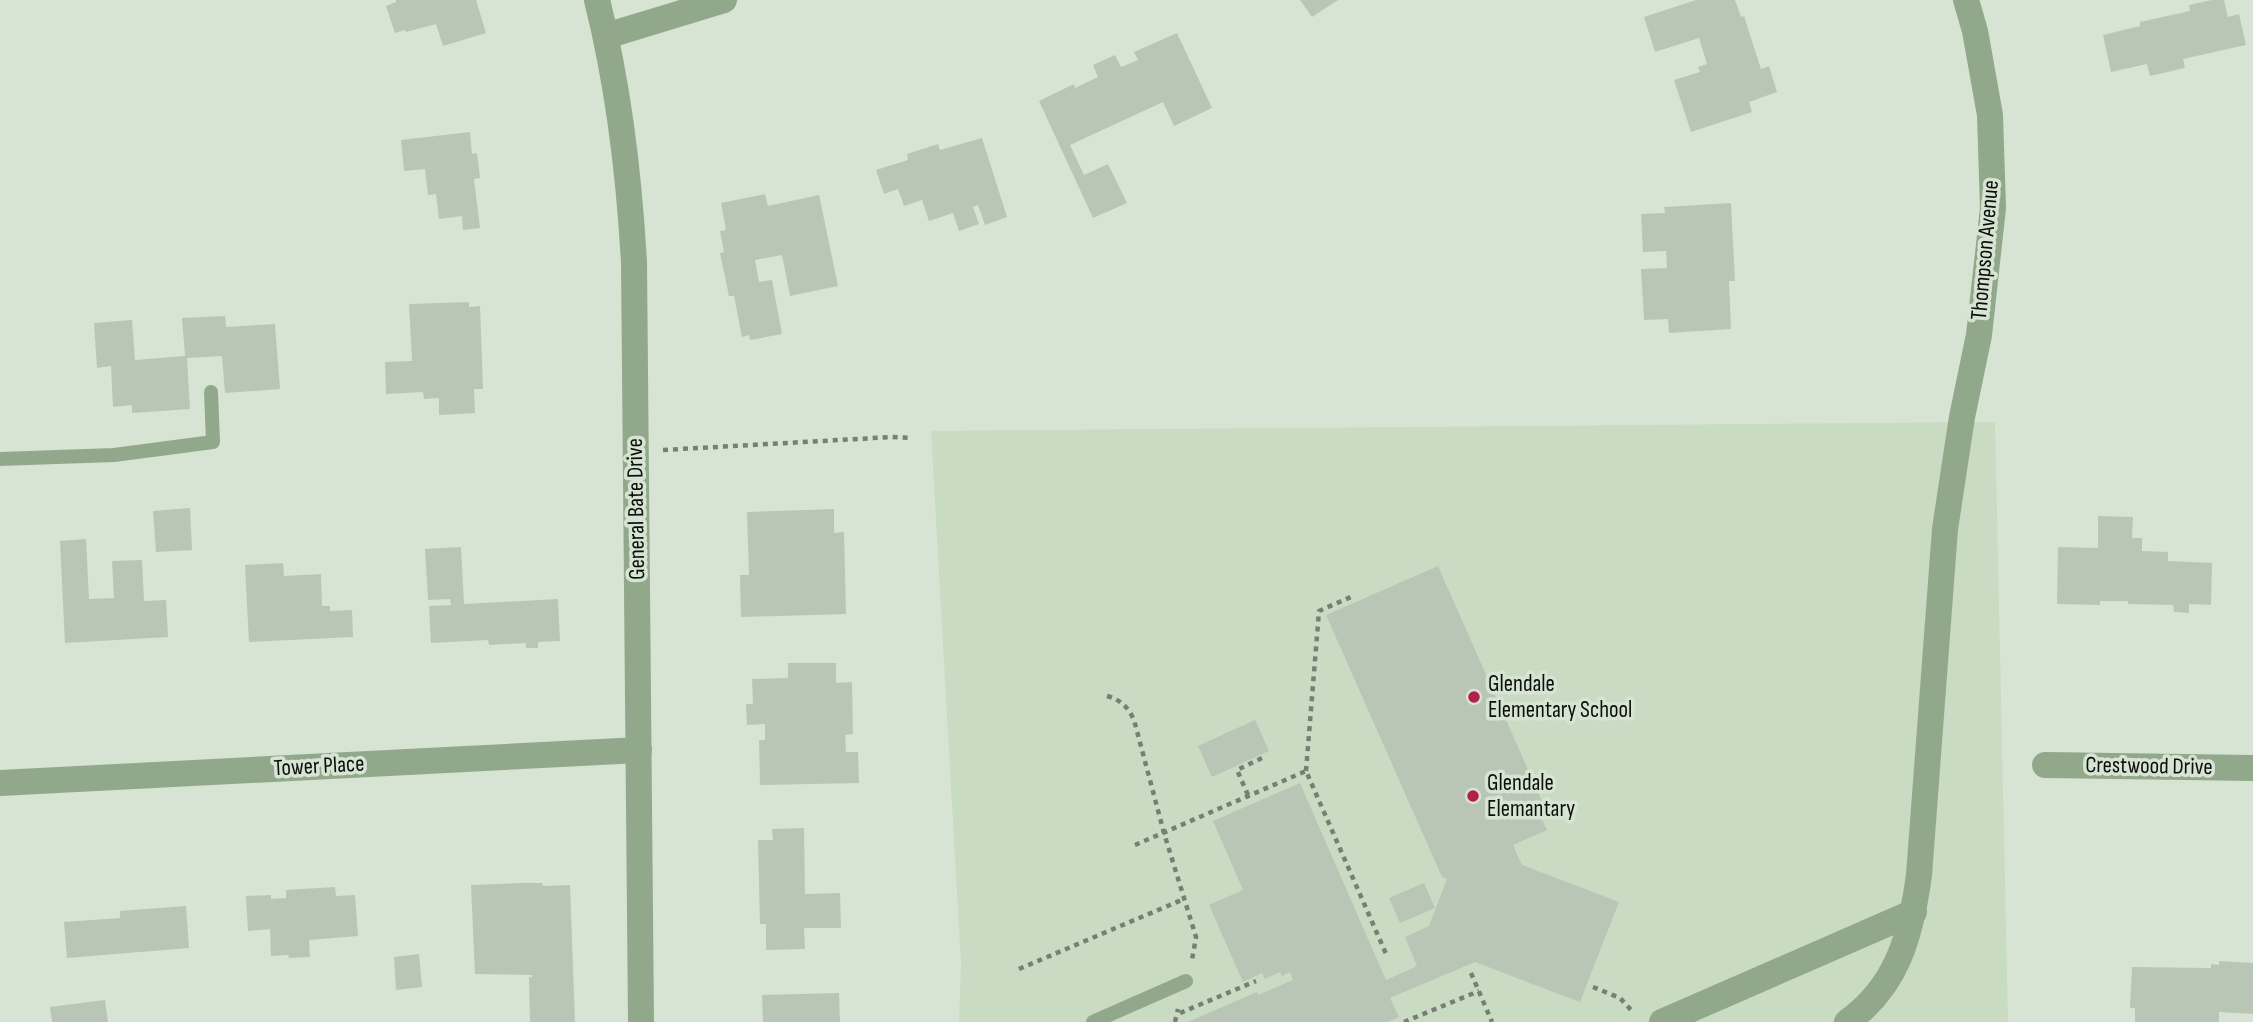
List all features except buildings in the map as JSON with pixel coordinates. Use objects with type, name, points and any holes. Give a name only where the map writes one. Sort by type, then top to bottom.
[{"type":"street","name":"General Bate Drive","points":[[597,0],[621,108],[630,190],[634,263],[641,1022]]},
{"type":"street","points":[[606,36],[724,0]]},
{"type":"street","name":"Thompson Avenue","points":[[1847,1022],[1876,998],[1889,979],[1914,912],[1919,875],[1945,529],[1962,417],[1979,335],[1993,208],[1990,115],[1975,31],[1966,0]]},
{"type":"street","name":"Tower Place","points":[[0,783],[639,750]]},
{"type":"street","name":"Crestwood Drive","points":[[2045,765],[2253,768]]},
{"type":"street","points":[[1662,1022],[1914,912]]},
{"type":"lane","points":[[0,459],[114,455],[213,442],[211,392]]},
{"type":"lane","points":[[1093,1022],[1186,981]]},
{"type":"path","points":[[635,452],[911,438]]},
{"type":"path","points":[[1353,596],[1319,611],[1306,771],[1387,956]]},
{"type":"path","points":[[1107,696],[1122,703],[1130,710],[1135,720],[1164,833],[1196,937],[1175,1022]]},
{"type":"path","points":[[1248,795],[1237,770],[1262,758]]},
{"type":"path","points":[[1135,845],[1306,771]]},
{"type":"path","points":[[1019,969],[1184,899]]},
{"type":"path","points":[[1471,973],[1492,1022]]},
{"type":"path","points":[[1177,1015],[1256,981]]},
{"type":"path","points":[[1594,987],[1620,998],[1629,1005],[1635,1015]]},
{"type":"path","points":[[1404,1022],[1479,991]]},
{"type":"shaded area","name":"Glendale Elementary School","points":[[1995,422],[2008,1022],[959,1022],[961,964],[931,431]]},
{"type":"place","name":"Glendale Elementary School","points":[[1474,697]]},
{"type":"place","name":"Glendale Elemantary","points":[[1473,796]]}]
